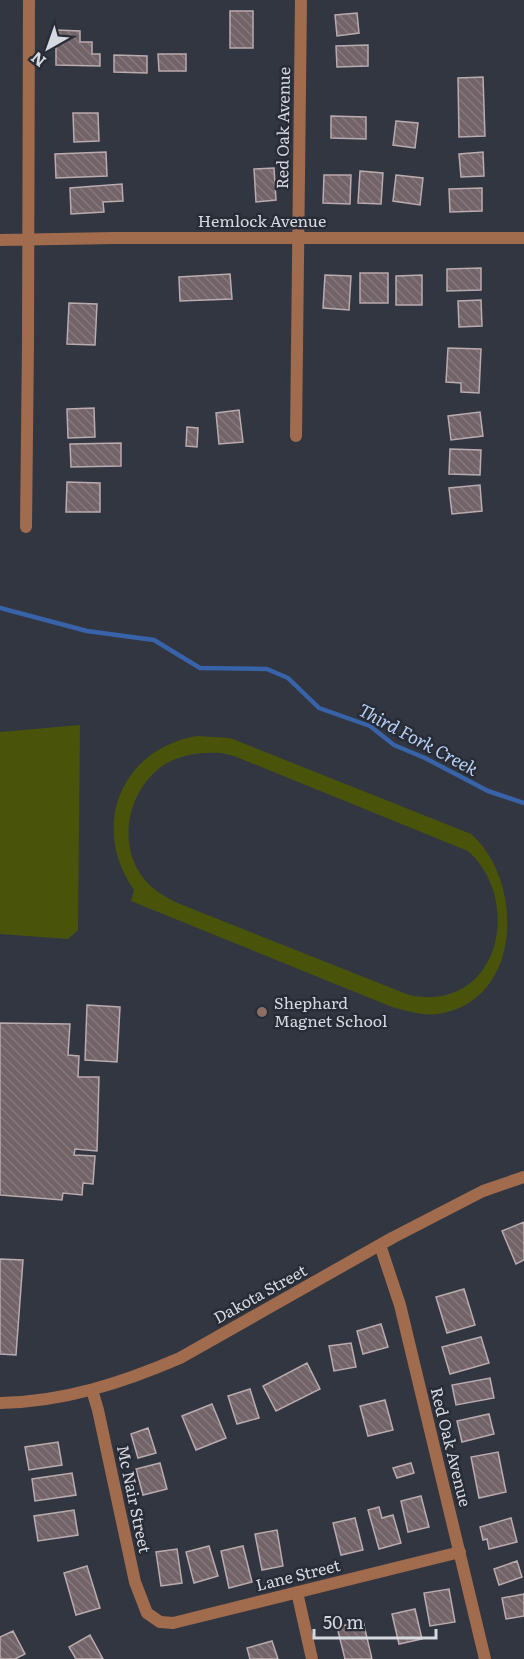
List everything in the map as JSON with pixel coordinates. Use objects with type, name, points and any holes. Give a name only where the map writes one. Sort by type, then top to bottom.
[{"type":"street","points":[[26,527],[29,0]]},
{"type":"street","name":"Red Oak Avenue","points":[[296,436],[301,0]]},
{"type":"street","name":"Hemlock Avenue","points":[[0,240],[524,238]]},
{"type":"street","name":"Dakota Street","points":[[0,1403],[25,1403],[92,1390],[180,1358],[380,1245],[483,1191],[524,1177]]},
{"type":"street","name":"Red Oak Avenue","points":[[380,1245],[400,1305],[485,1659]]},
{"type":"street","name":"Mc Nair Street","points":[[92,1390],[135,1582],[147,1613]]},
{"type":"street","name":"Lane Street","points":[[147,1613],[160,1622],[173,1623],[459,1552]]},
{"type":"street","points":[[297,1592],[312,1659]]},
{"type":"green space","points":[[80,725],[78,930],[68,939],[0,934],[0,732]]},
{"type":"green space","points":[[197,736],[230,738],[471,834],[488,854],[500,880],[507,908],[507,936],[500,963],[487,987],[466,1004],[438,1014],[409,1012],[131,901],[134,890],[121,866],[114,842],[114,817],[120,795],[132,774],[148,757],[170,744]],"holes":[[[207,753],[234,756],[468,851],[485,872],[495,897],[498,924],[493,949],[482,971],[464,988],[440,996],[409,995],[175,902],[152,887],[136,866],[130,850],[128,834],[130,817],[143,786],[167,763],[180,758]]]},
{"type":"building","points":[[230,11],[253,11],[253,48],[230,48]]},
{"type":"building","points":[[357,13],[359,33],[337,36],[335,15]]},
{"type":"building","points":[[56,30],[80,31],[80,42],[92,42],[92,54],[100,54],[100,66],[56,65]]},
{"type":"building","points":[[368,45],[368,66],[337,67],[336,46]]},
{"type":"building","points":[[158,54],[186,54],[186,71],[159,71]]},
{"type":"building","points":[[114,55],[147,56],[147,73],[114,72]]},
{"type":"building","points":[[483,77],[485,136],[459,137],[458,78]]},
{"type":"building","points":[[73,113],[98,113],[99,141],[74,142]]},
{"type":"building","points":[[331,116],[366,117],[366,139],[331,138]]},
{"type":"building","points":[[396,121],[418,123],[415,148],[393,145]]},
{"type":"building","points":[[106,152],[107,176],[56,178],[55,154]]},
{"type":"building","points":[[483,152],[484,176],[461,177],[459,154]]},
{"type":"building","points":[[274,168],[276,200],[256,202],[254,169]]},
{"type":"building","points":[[360,171],[383,173],[381,204],[358,203]]},
{"type":"building","points":[[324,175],[351,175],[350,204],[323,203]]},
{"type":"building","points":[[396,175],[423,178],[420,205],[393,201]]},
{"type":"building","points":[[122,184],[123,201],[103,202],[104,212],[71,214],[70,188]]},
{"type":"building","points":[[482,188],[482,211],[450,212],[449,189]]},
{"type":"building","points":[[481,268],[481,290],[447,291],[447,269]]},
{"type":"building","points":[[360,273],[388,273],[388,303],[360,303]]},
{"type":"building","points":[[230,274],[232,299],[180,301],[179,277]]},
{"type":"building","points":[[325,275],[351,276],[349,310],[323,308]]},
{"type":"building","points":[[422,275],[422,305],[396,305],[396,276]]},
{"type":"building","points":[[481,300],[482,326],[459,327],[458,301]]},
{"type":"building","points":[[69,303],[97,304],[95,345],[67,344]]},
{"type":"building","points":[[448,348],[481,349],[479,393],[461,392],[461,383],[446,382]]},
{"type":"building","points":[[94,408],[95,437],[68,438],[67,409]]},
{"type":"building","points":[[239,410],[243,442],[219,444],[216,413]]},
{"type":"building","points":[[480,412],[483,436],[451,440],[448,416]]},
{"type":"building","points":[[187,427],[198,428],[197,447],[186,446]]},
{"type":"building","points":[[121,443],[121,466],[71,467],[70,444]]},
{"type":"building","points":[[450,449],[481,450],[480,475],[449,474]]},
{"type":"building","points":[[67,482],[100,483],[100,512],[66,512]]},
{"type":"building","points":[[480,485],[482,511],[452,514],[449,488]]},
{"type":"building","points":[[87,1005],[120,1007],[117,1062],[85,1060]]},
{"type":"building","points":[[0,1023],[70,1024],[68,1055],[79,1056],[78,1077],[99,1077],[97,1151],[75,1149],[74,1155],[95,1156],[93,1184],[83,1183],[82,1195],[63,1193],[62,1200],[0,1195]]},
{"type":"building","points":[[524,1222],[524,1260],[516,1264],[502,1231]]},
{"type":"building","points":[[0,1259],[23,1260],[16,1355],[0,1354]]},
{"type":"building","points":[[464,1289],[475,1325],[447,1333],[436,1297]]},
{"type":"building","points":[[381,1324],[388,1347],[363,1354],[357,1331]]},
{"type":"building","points":[[481,1337],[489,1363],[450,1374],[442,1347]]},
{"type":"building","points":[[351,1343],[356,1367],[334,1371],[329,1346]]},
{"type":"building","points":[[307,1363],[320,1389],[276,1411],[263,1386]]},
{"type":"building","points":[[490,1378],[494,1398],[456,1405],[452,1385]]},
{"type":"building","points":[[250,1389],[259,1418],[237,1424],[228,1396]]},
{"type":"building","points":[[385,1400],[393,1430],[368,1436],[360,1406]]},
{"type":"building","points":[[212,1404],[226,1438],[196,1450],[182,1416]]},
{"type":"building","points":[[489,1414],[494,1434],[462,1442],[457,1421]]},
{"type":"building","points":[[148,1428],[156,1453],[138,1458],[131,1434]]},
{"type":"building","points":[[58,1442],[62,1465],[29,1470],[25,1447]]},
{"type":"building","points":[[498,1452],[506,1492],[479,1498],[471,1457]]},
{"type":"building","points":[[160,1463],[167,1489],[143,1495],[136,1469]]},
{"type":"building","points":[[411,1463],[414,1473],[397,1478],[393,1468]]},
{"type":"building","points":[[72,1473],[76,1495],[35,1501],[32,1479]]},
{"type":"building","points":[[421,1496],[429,1527],[408,1532],[401,1501]]},
{"type":"building","points":[[379,1507],[382,1518],[393,1515],[401,1543],[379,1549],[368,1510]]},
{"type":"building","points":[[74,1510],[78,1535],[38,1541],[34,1516]]},
{"type":"building","points":[[355,1518],[363,1550],[341,1555],[333,1523]]},
{"type":"building","points":[[511,1518],[517,1542],[489,1549],[487,1539],[483,1540],[480,1527]]},
{"type":"building","points":[[277,1530],[283,1566],[262,1570],[255,1534]]},
{"type":"building","points":[[209,1546],[218,1576],[194,1583],[186,1552]]},
{"type":"building","points":[[243,1546],[252,1582],[229,1588],[221,1551]]},
{"type":"building","points":[[177,1549],[182,1583],[161,1586],[156,1552]]},
{"type":"building","points":[[517,1561],[522,1577],[499,1585],[494,1569]]},
{"type":"building","points":[[87,1566],[100,1608],[76,1615],[64,1573]]},
{"type":"building","points":[[449,1589],[455,1622],[430,1626],[424,1593]]},
{"type":"building","points":[[524,1594],[524,1616],[506,1619],[502,1598]]},
{"type":"building","points":[[415,1609],[422,1639],[399,1644],[392,1614]]},
{"type":"building","points":[[363,1621],[372,1659],[345,1659],[337,1627]]},
{"type":"building","points":[[13,1631],[25,1654],[15,1659],[0,1659],[0,1637]]},
{"type":"building","points":[[90,1635],[103,1659],[76,1659],[69,1647]]},
{"type":"building","points":[[272,1641],[278,1659],[250,1659],[247,1648]]},
{"type":"waterway","name":"Third Fork Creek","points":[[0,608],[87,631],[154,640],[200,668],[267,669],[288,678],[319,708],[370,726],[394,745],[425,758],[488,791],[524,803]]},
{"type":"place","name":"Shephard Magnet School","points":[[262,1012]]}]
